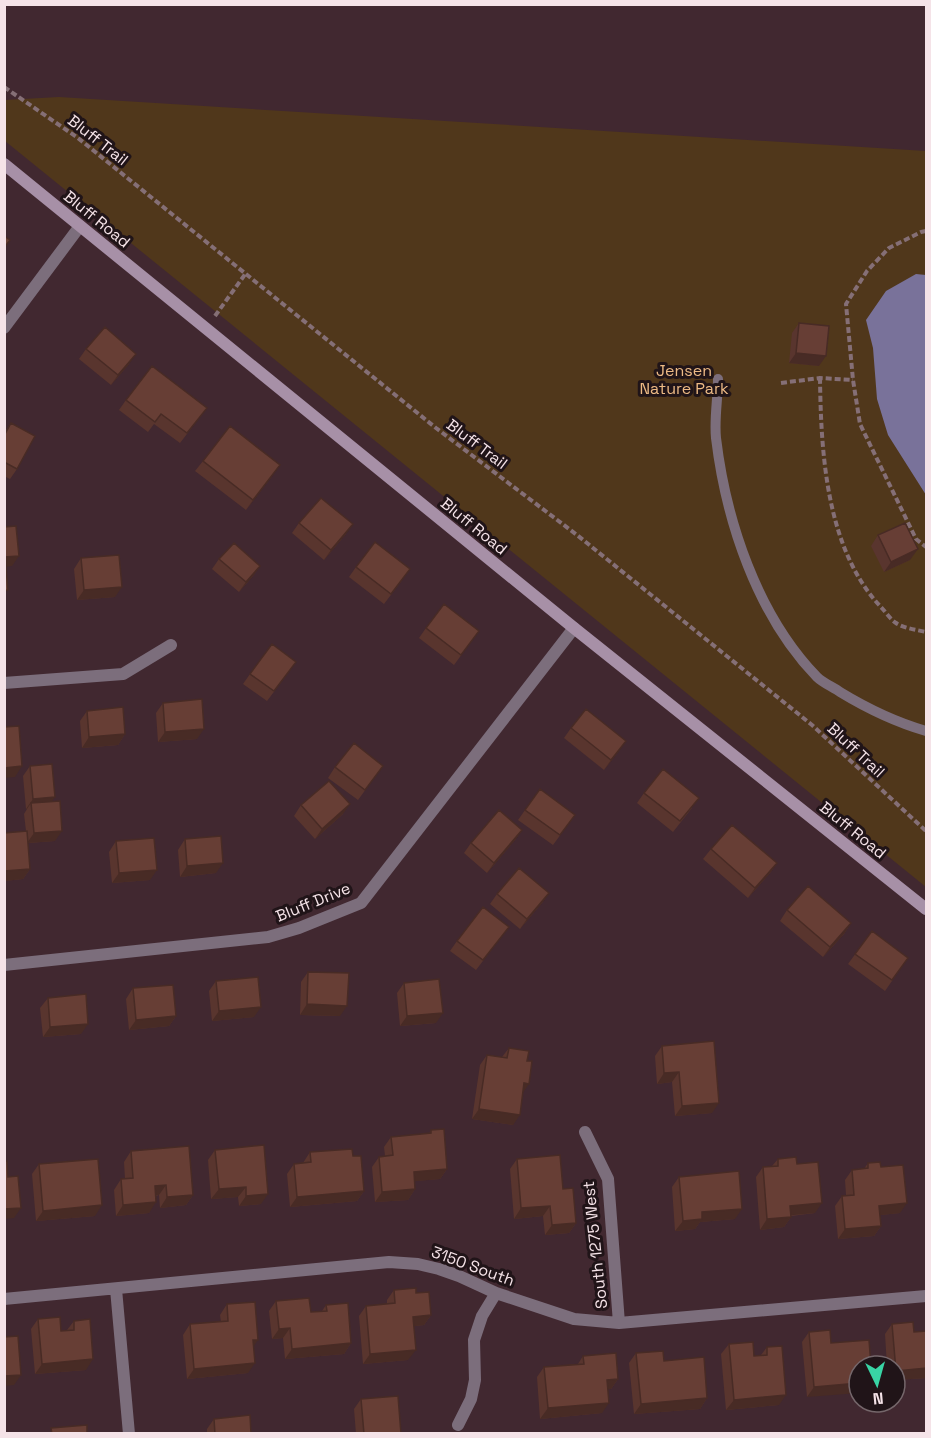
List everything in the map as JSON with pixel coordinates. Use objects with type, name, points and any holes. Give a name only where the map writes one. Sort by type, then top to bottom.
[{"type":"main road","name":"Bluff Road","points":[[4,164],[574,628],[927,909]]},
{"type":"street","points":[[4,328],[80,226]]},
{"type":"street","name":"Bluff Drive","points":[[4,965],[268,937],[299,928],[361,903],[574,628]]},
{"type":"street","points":[[4,683],[123,674],[171,645]]},
{"type":"street","name":"South 1275 West","points":[[585,1132],[608,1179],[619,1323]]},
{"type":"street","name":"3150 South","points":[[4,1299],[389,1262],[418,1264],[439,1269],[496,1293],[574,1319],[619,1323],[927,1296]]},
{"type":"street","points":[[116,1289],[129,1434]]},
{"type":"street","points":[[458,1425],[471,1399],[475,1380],[474,1340],[482,1316],[496,1293]]},
{"type":"lane","points":[[718,379],[716,436],[730,518],[752,575],[781,632],[818,678],[866,708],[902,724],[927,731]]},
{"type":"path","name":"Bluff Trail","points":[[4,87],[78,138],[436,429],[577,535],[812,724],[927,831]]},
{"type":"path","points":[[927,231],[889,248],[867,271],[846,304],[853,380],[860,424],[916,539],[927,546]]},
{"type":"path","points":[[206,328],[246,273]]},
{"type":"path","points":[[781,383],[820,378],[853,380]]},
{"type":"path","points":[[820,378],[820,421],[824,469],[836,520],[848,555],[868,593],[896,624],[927,632]]},
{"type":"green space","name":"Jensen Nature Park","points":[[59,97],[926,151],[926,887],[5,141],[5,100]]},
{"type":"shaded area","points":[[916,274],[926,275],[926,495],[888,435],[877,399],[873,348],[866,320],[886,291]]},
{"type":"building","points":[[4,236],[10,240],[4,248]]},
{"type":"building","points":[[799,323],[829,326],[826,356],[796,353]]},
{"type":"building","points":[[105,327],[136,354],[118,375],[86,349]]},
{"type":"building","points":[[152,366],[207,408],[187,433],[161,414],[155,422],[126,400]]},
{"type":"building","points":[[11,423],[35,436],[17,469],[4,462],[4,436]]},
{"type":"building","points":[[230,426],[280,465],[253,500],[203,461]]},
{"type":"building","points":[[321,498],[353,524],[331,550],[299,523]]},
{"type":"building","points":[[905,523],[918,549],[891,562],[878,535]]},
{"type":"building","points":[[16,526],[19,556],[5,557],[8,590],[4,591],[4,527]]},
{"type":"building","points":[[375,542],[410,569],[391,594],[356,567]]},
{"type":"building","points":[[234,543],[260,566],[246,582],[219,559]]},
{"type":"building","points":[[119,555],[122,587],[84,590],[81,558]]},
{"type":"building","points":[[444,604],[479,631],[461,655],[426,628]]},
{"type":"building","points":[[272,644],[296,662],[274,691],[250,674]]},
{"type":"building","points":[[202,699],[204,729],[165,732],[163,703]]},
{"type":"building","points":[[123,707],[125,734],[89,737],[87,711]]},
{"type":"building","points":[[586,709],[626,741],[611,760],[571,728]]},
{"type":"building","points":[[19,726],[22,766],[4,768],[4,727]]},
{"type":"building","points":[[354,743],[383,766],[365,790],[335,767]]},
{"type":"building","points":[[52,764],[55,797],[33,799],[30,766]]},
{"type":"building","points":[[663,769],[699,798],[680,821],[644,793]]},
{"type":"building","points":[[329,781],[350,804],[322,829],[301,805]]},
{"type":"building","points":[[540,789],[575,815],[560,835],[525,810]]},
{"type":"building","points":[[60,801],[62,831],[34,833],[31,803]]},
{"type":"building","points":[[499,810],[522,830],[494,863],[471,843]]},
{"type":"building","points":[[732,825],[777,863],[755,888],[711,849]]},
{"type":"building","points":[[27,831],[30,869],[4,871],[4,833]]},
{"type":"building","points":[[221,836],[223,863],[187,866],[185,839]]},
{"type":"building","points":[[154,838],[157,870],[119,873],[116,841]]},
{"type":"building","points":[[519,868],[549,893],[527,919],[497,894]]},
{"type":"building","points":[[808,886],[851,923],[830,947],[787,910]]},
{"type":"building","points":[[483,907],[509,927],[483,960],[457,941]]},
{"type":"building","points":[[872,931],[908,958],[892,980],[855,954]]},
{"type":"building","points":[[308,972],[349,973],[347,1006],[307,1004]]},
{"type":"building","points":[[258,977],[261,1007],[219,1011],[216,981]]},
{"type":"building","points":[[439,979],[443,1013],[407,1016],[404,983]]},
{"type":"building","points":[[173,985],[176,1016],[136,1020],[133,988]]},
{"type":"building","points":[[86,994],[88,1024],[50,1027],[48,998]]},
{"type":"building","points":[[714,1041],[719,1103],[682,1106],[679,1072],[664,1073],[662,1046]]},
{"type":"building","points":[[509,1048],[529,1051],[527,1061],[532,1061],[529,1084],[524,1083],[520,1115],[479,1109],[487,1055],[507,1058]]},
{"type":"building","points":[[444,1129],[447,1169],[414,1172],[415,1189],[382,1192],[379,1157],[393,1155],[391,1137],[431,1133],[431,1130]]},
{"type":"building","points":[[264,1145],[268,1194],[246,1196],[246,1187],[219,1189],[215,1150]]},
{"type":"building","points":[[189,1146],[193,1195],[167,1197],[166,1185],[155,1186],[156,1202],[123,1205],[121,1179],[133,1178],[131,1151]]},
{"type":"building","points":[[352,1149],[353,1156],[361,1156],[364,1191],[297,1197],[294,1164],[311,1162],[310,1152]]},
{"type":"building","points":[[560,1155],[563,1189],[573,1188],[576,1223],[552,1225],[550,1206],[521,1208],[517,1159]]},
{"type":"building","points":[[796,1157],[797,1164],[818,1162],[822,1203],[790,1206],[791,1217],[767,1219],[763,1167],[778,1166],[778,1159]]},
{"type":"building","points":[[98,1159],[102,1205],[43,1211],[39,1164]]},
{"type":"building","points":[[4,1161],[7,1161],[8,1177],[18,1176],[21,1208],[4,1209]]},
{"type":"building","points":[[880,1162],[881,1167],[903,1165],[907,1203],[879,1206],[881,1226],[845,1229],[842,1196],[854,1195],[852,1170],[868,1168],[868,1163]]},
{"type":"building","points":[[739,1171],[742,1209],[702,1212],[702,1219],[683,1221],[679,1177]]},
{"type":"building","points":[[416,1288],[416,1293],[429,1292],[431,1315],[413,1317],[416,1350],[370,1354],[366,1306],[395,1303],[394,1290]]},
{"type":"building","points":[[309,1298],[311,1312],[327,1311],[326,1305],[348,1303],[351,1343],[292,1349],[290,1328],[279,1329],[276,1301]]},
{"type":"building","points":[[255,1302],[258,1340],[253,1340],[255,1363],[194,1369],[190,1324],[228,1321],[227,1304]]},
{"type":"building","points":[[60,1317],[61,1331],[74,1330],[74,1321],[90,1319],[93,1359],[42,1364],[38,1319]]},
{"type":"building","points":[[913,1322],[914,1332],[927,1331],[927,1368],[907,1370],[907,1354],[895,1354],[892,1324]]},
{"type":"building","points":[[830,1330],[831,1343],[869,1340],[870,1354],[847,1354],[847,1384],[814,1387],[809,1332]]},
{"type":"building","points":[[18,1336],[21,1375],[4,1376],[4,1337]]},
{"type":"building","points":[[753,1342],[754,1356],[767,1355],[767,1347],[782,1346],[786,1395],[734,1400],[729,1344]]},
{"type":"building","points":[[663,1351],[664,1361],[704,1357],[707,1398],[641,1404],[636,1353]]},
{"type":"building","points":[[616,1353],[618,1379],[607,1380],[609,1403],[548,1408],[544,1367],[584,1364],[583,1356]]},
{"type":"building","points":[[398,1396],[401,1434],[364,1434],[361,1399]]},
{"type":"building","points":[[250,1415],[251,1434],[215,1434],[214,1419]]},
{"type":"building","points":[[87,1425],[87,1434],[52,1434],[51,1428]]}]
